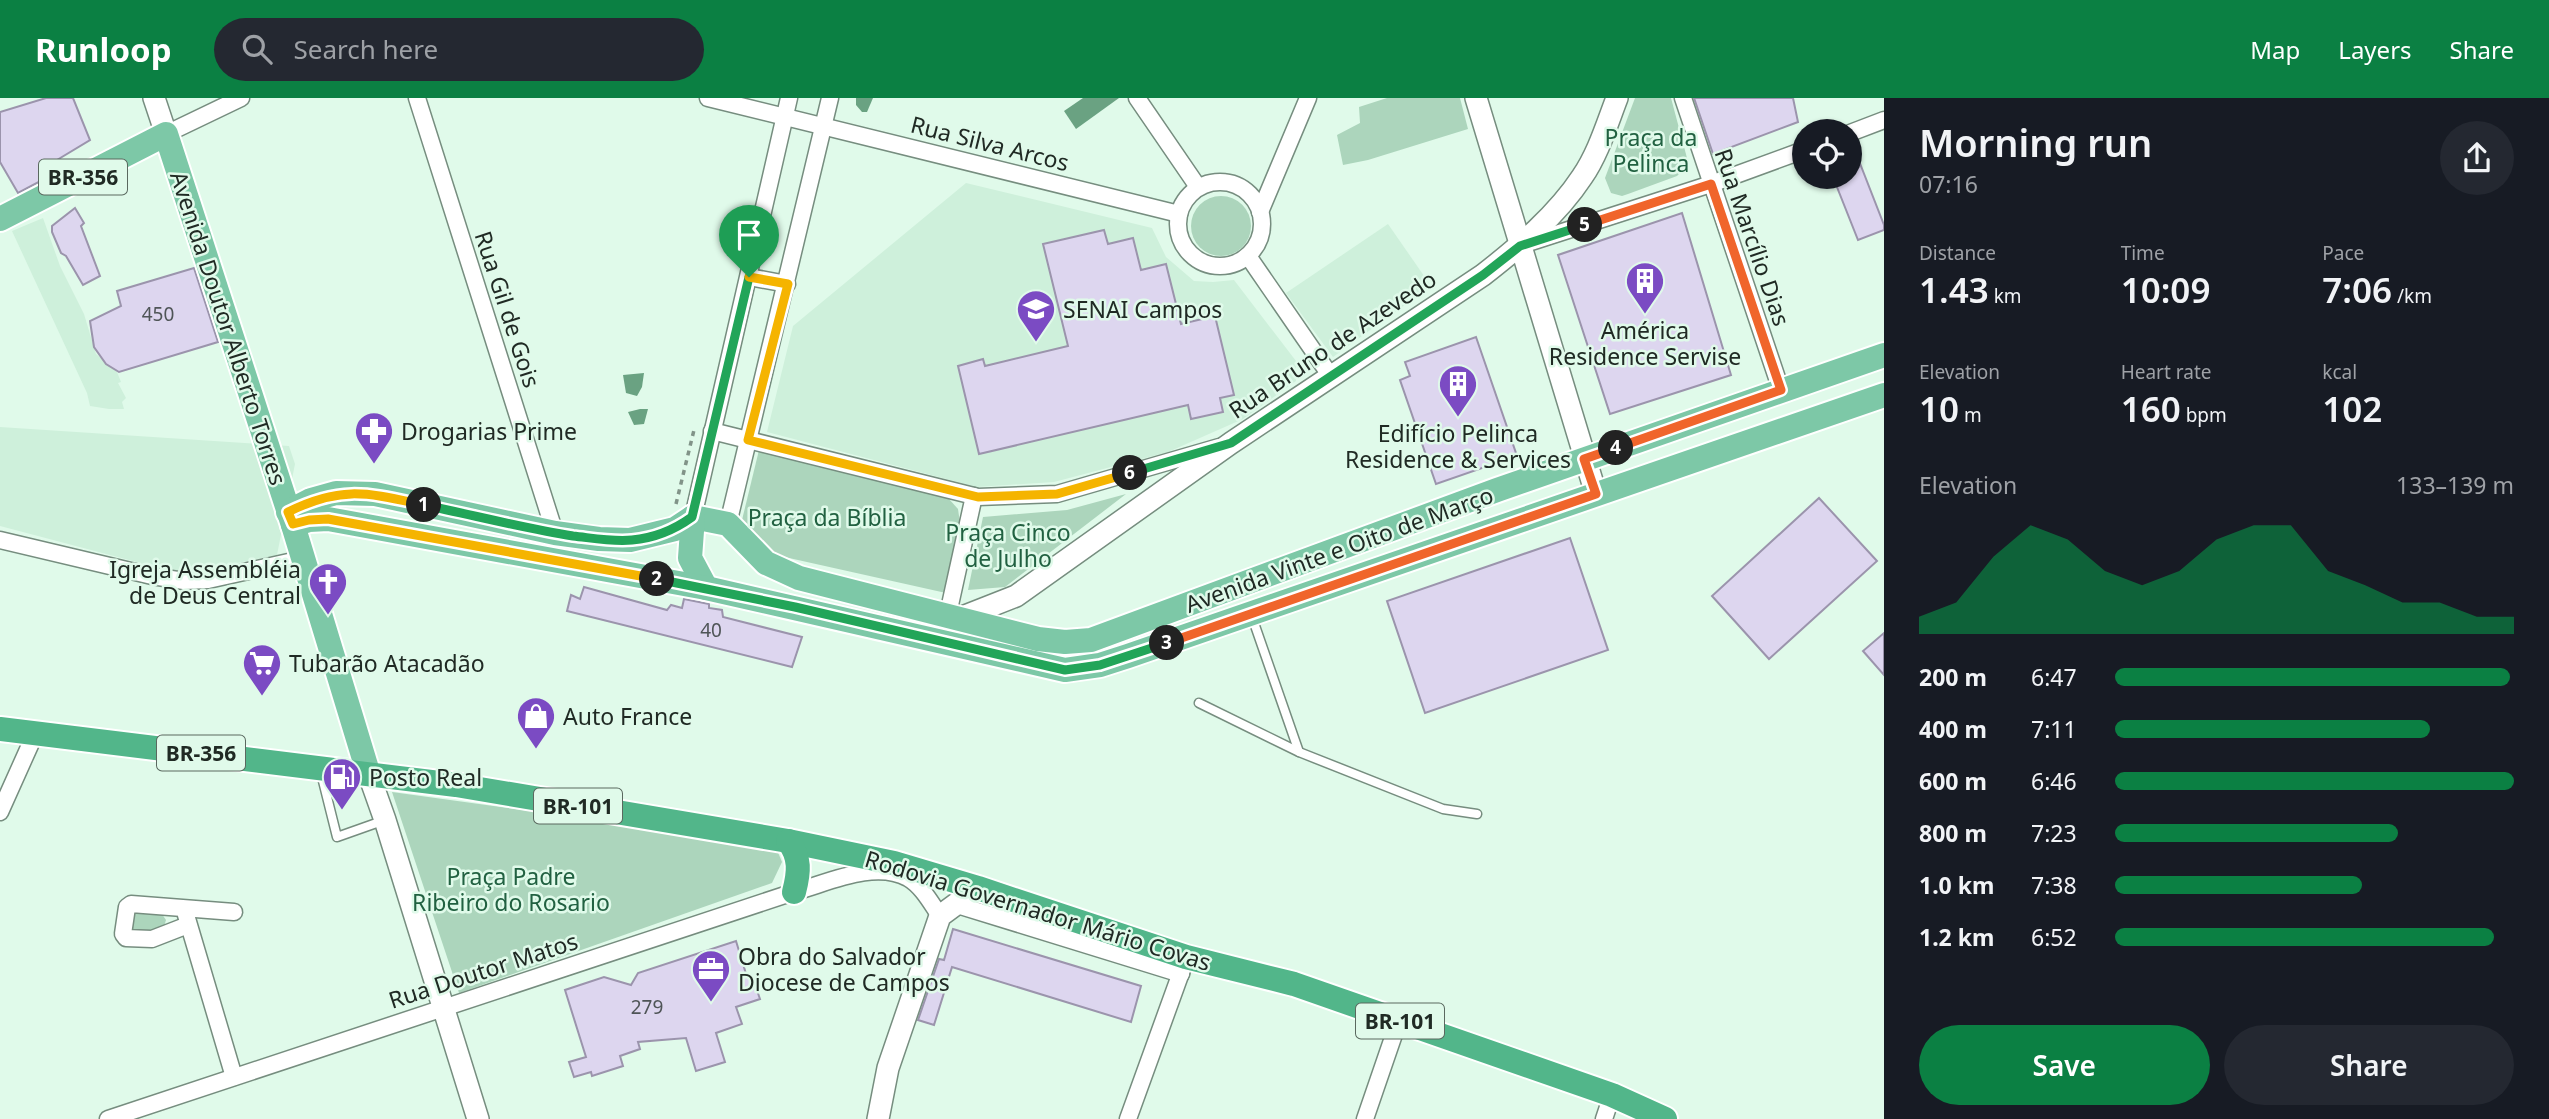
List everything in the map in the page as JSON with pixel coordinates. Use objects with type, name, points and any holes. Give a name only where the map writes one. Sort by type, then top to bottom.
[{"type":"highway","name":"Rodovia Governador Mário Covas","points":[[13,732],[368,772],[456,785],[789,841],[894,863],[978,888],[1183,966],[1294,985],[1612,1095],[1665,1119]]},
{"type":"highway","points":[[789,841],[796,850],[799,867],[794,892]]},
{"type":"main road","name":"Avenida Doutor Alberto Torres","points":[[155,98],[478,1119]]},
{"type":"main road","points":[[1476,98],[1596,494]]},
{"type":"main road","name":"Rua Bruno de Azevedo","points":[[954,616],[1016,596],[1231,443],[1483,275],[1520,246],[1569,195],[1593,157],[1617,98]]},
{"type":"main road","name":"BR-356","points":[[0,219],[166,134]]},
{"type":"main road","name":"Avenida Vinte e Oito de Março","points":[[728,524],[766,563],[799,578],[1038,639],[1078,642],[1584,459],[1884,355]]},
{"type":"main road","name":"Avenida Vinte e Oito de Março","points":[[290,518],[328,519],[706,588],[1065,670],[1100,665],[1128,656],[1884,396]]},
{"type":"main road","points":[[290,518],[311,500],[336,493],[375,494],[555,533],[598,539],[630,540],[675,529],[683,515]]},
{"type":"main road","points":[[683,515],[728,524]]},
{"type":"main road","points":[[683,515],[690,558],[706,588]]},
{"type":"main road","points":[[1128,656],[1172,633],[1173,622],[1167,612]]},
{"type":"main road","points":[[878,1119],[888,1068],[947,910],[978,888]]},
{"type":"street","points":[[166,134],[241,98]]},
{"type":"street","name":"Rua Gil de Gois","points":[[417,98],[555,533]]},
{"type":"street","name":"Rua Silva Arcos","points":[[708,98],[1179,214]]},
{"type":"street","points":[[683,515],[712,431],[789,98]]},
{"type":"street","points":[[728,524],[788,284],[830,98]]},
{"type":"street","points":[[1137,98],[1198,187]]},
{"type":"street","points":[[1260,212],[1308,98]]},
{"type":"street","name":"Rua Marcílio Dias","points":[[1683,98],[1781,390]]},
{"type":"street","points":[[1862,128],[1884,120]]},
{"type":"street","points":[[1520,246],[1711,184],[1792,154]]},
{"type":"street","points":[[1217,181],[1235,184],[1251,195],[1260,212],[1262,228],[1258,243],[1248,256],[1232,265],[1215,266],[1198,260],[1185,248],[1178,231],[1179,214],[1186,198],[1198,187],[1217,181]]},
{"type":"street","points":[[1248,256],[1332,378]]},
{"type":"street","points":[[749,277],[788,284]]},
{"type":"street","points":[[712,431],[974,496],[1057,494],[1231,443]]},
{"type":"street","points":[[954,616],[974,496]]},
{"type":"street","points":[[0,540],[184,581],[208,580],[302,559]]},
{"type":"street","points":[[0,812],[13,732]]},
{"type":"street","name":"Rua Doutor Matos","points":[[108,1119],[794,892],[869,872],[888,872],[909,879],[947,910]]},
{"type":"street","points":[[947,910],[1183,966],[1128,1119]]},
{"type":"street","points":[[234,912],[187,917],[234,1077]]},
{"type":"street","points":[[1365,1119],[1399,1020]]},
{"type":"street","points":[[1604,1119],[1612,1095]]},
{"type":"lane","points":[[1251,614],[1299,752]]},
{"type":"lane","points":[[1199,703],[1299,752],[1443,809],[1477,814]]},
{"type":"lane","points":[[319,767],[337,836],[385,820]]},
{"type":"path","points":[[683,515],[697,418]]},
{"type":"shaded area","points":[[856,98],[873,98],[867,112],[862,112],[856,105]]},
{"type":"shaded area","points":[[1083,98],[1119,98],[1076,129],[1064,111]]},
{"type":"shaded area","name":"SENAI Campos","points":[[966,183],[1152,228],[1166,257],[1194,281],[1234,280],[1296,361],[1296,381],[1243,419],[1168,452],[1054,482],[977,487],[767,432],[793,326]]},
{"type":"shaded area","points":[[43,218],[60,266],[84,314],[96,354],[117,372],[121,382],[118,383],[126,398],[122,402],[124,409],[90,406],[87,393],[12,231]]},
{"type":"shaded area","points":[[1388,224],[1431,286],[1333,357],[1286,293]]},
{"type":"shaded area","points":[[644,373],[642,387],[637,396],[626,393],[623,375]]},
{"type":"shaded area","points":[[648,409],[644,424],[634,425],[628,412]]},
{"type":"shaded area","points":[[0,427],[289,446],[295,464],[277,555],[182,574],[0,526]]},
{"type":"green space","points":[[1387,98],[1460,98],[1468,129],[1368,160],[1343,165],[1337,135],[1360,123],[1359,107]]},
{"type":"green space","name":"Praça da Pelinca","points":[[1635,98],[1671,98],[1687,158],[1684,169],[1677,176],[1622,196],[1611,193],[1605,178]]},
{"type":"green space","points":[[1221,196],[1238,201],[1246,209],[1251,226],[1246,243],[1238,251],[1221,256],[1204,251],[1196,243],[1191,226],[1196,209],[1204,201]]},
{"type":"green space","name":"Praça da Bíblia","points":[[759,450],[949,499],[958,509],[960,523],[946,593],[780,556],[756,540],[742,520]]},
{"type":"green space","name":"Praça Cinco de Julho","points":[[1126,494],[1005,587],[968,590],[983,517],[1067,510]]},
{"type":"green space","name":"Praça Padre Ribeiro do Rosario","points":[[392,792],[775,845],[782,862],[772,883],[459,993]]},
{"type":"green space","points":[[130,905],[157,907],[166,920],[163,930],[126,934]]},
{"type":"building","points":[[46,98],[73,98],[90,140],[47,166],[52,175],[18,193],[0,162],[0,112]]},
{"type":"building","points":[[1694,98],[1793,98],[1797,119],[1792,119],[1792,124],[1713,154]]},
{"type":"building","points":[[1862,169],[1884,230],[1858,240],[1838,189],[1862,189]]},
{"type":"building","points":[[75,208],[84,223],[81,226],[100,276],[83,285],[66,256],[61,253],[52,232],[52,226]]},
{"type":"building","name":"América Residence Servise","points":[[1682,213],[1731,375],[1610,414],[1558,255]]},
{"type":"building","points":[[1104,230],[1108,244],[1133,238],[1141,270],[1166,264],[1181,324],[1215,316],[1234,395],[1220,398],[1223,412],[1191,419],[1188,405],[979,454],[958,366],[983,359],[985,366],[1068,346],[1043,244]]},
{"type":"building","points":[[194,268],[218,342],[119,372],[106,364],[94,347],[90,321],[121,306],[117,291]]},
{"type":"building","name":"Edifício Pelinca Residence & Services","points":[[1476,337],[1517,456],[1436,484],[1400,380],[1410,376],[1405,362]]},
{"type":"building","points":[[1819,498],[1877,561],[1769,659],[1712,596]]},
{"type":"building","points":[[1570,538],[1608,650],[1425,713],[1387,601]]},
{"type":"building","points":[[584,587],[667,610],[671,605],[682,608],[684,599],[709,604],[709,608],[722,610],[723,617],[802,637],[792,667],[567,611],[571,595],[580,599]]},
{"type":"building","points":[[1884,633],[1884,675],[1863,651]]},
{"type":"building","points":[[953,929],[1141,986],[1131,1022],[952,967],[934,1025],[918,1020],[939,959],[944,960]]},
{"type":"building","points":[[736,941],[747,977],[752,976],[760,999],[736,1007],[742,1024],[716,1033],[725,1062],[696,1071],[686,1038],[638,1042],[640,1049],[620,1056],[623,1066],[592,1076],[591,1072],[574,1077],[569,1062],[586,1057],[565,990],[604,977],[631,985],[638,973]]},
{"type":"place","name":"América Residence Servise","points":[[1645,315]]},
{"type":"place","name":"SENAI Campos","points":[[1036,343]]},
{"type":"place","name":"Edifício Pelinca Residence & Services","points":[[1458,418]]},
{"type":"place","name":"Drogarias Prime","points":[[374,465]]},
{"type":"place","name":"Igreja Assembléia de Deus Central","points":[[328,616]]},
{"type":"place","name":"Tubarão Atacadão","points":[[262,697]]},
{"type":"place","name":"Auto France","points":[[536,750]]},
{"type":"place","name":"Posto Real","points":[[342,811]]},
{"type":"place","name":"Obra do Salvador Diocese de Campos","points":[[711,1003]]},
{"type":"route","points":[[1711,184],[1781,390],[1584,459],[1596,494],[1100,665],[1065,670],[706,588],[328,519],[293,524],[288,512],[311,500],[336,493],[375,494],[555,533],[598,539],[630,540],[675,529],[692,517],[749,277],[788,284],[748,440],[978,497],[1057,494],[1231,443],[1332,378],[1483,275],[1520,246],[1711,184]]}]
